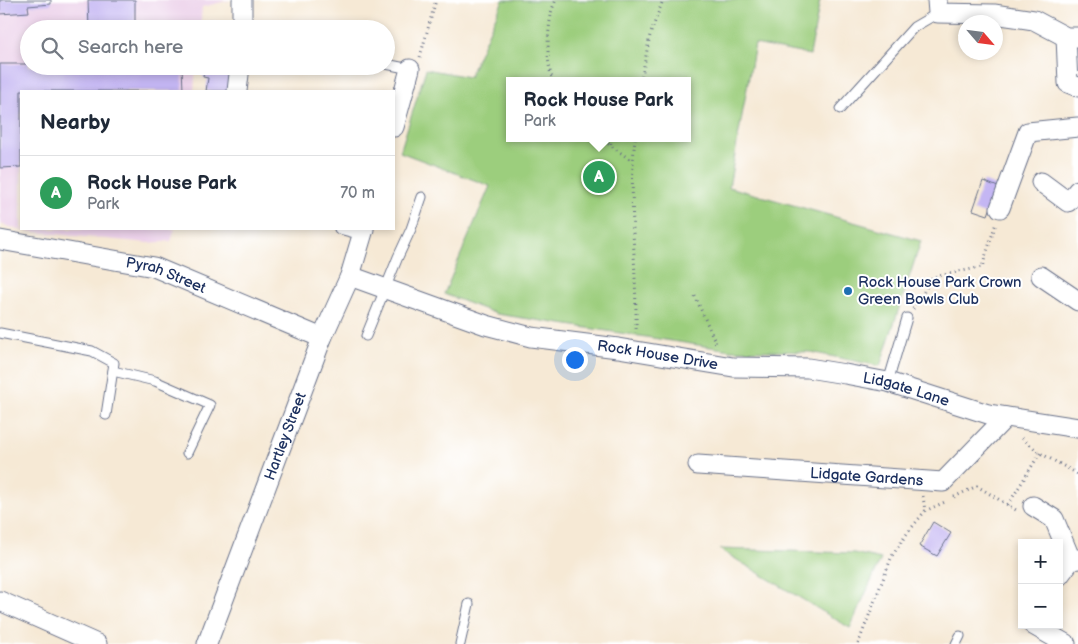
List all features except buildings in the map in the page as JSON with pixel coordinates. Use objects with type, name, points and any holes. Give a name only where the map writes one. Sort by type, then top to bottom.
[{"type":"street","points":[[242,0],[242,20]]},
{"type":"street","points":[[937,6],[1034,20],[1072,37],[1068,83],[1078,87]]},
{"type":"street","points":[[395,123],[410,69]]},
{"type":"street","points":[[237,90],[239,75]]},
{"type":"street","points":[[1000,208],[1028,132],[1078,127]]},
{"type":"street","points":[[1041,182],[1068,202],[1078,190]]},
{"type":"street","name":"Hartley Street","points":[[207,644],[322,338],[350,276],[363,232]]},
{"type":"street","name":"Pyrah Street","points":[[0,240],[154,267],[322,338]]},
{"type":"street","name":"Rock House Drive","points":[[350,276],[486,325],[531,337],[636,351],[729,367]]},
{"type":"street","points":[[1041,276],[1078,301]]},
{"type":"street","name":"Lidgate Lane","points":[[729,367],[808,368],[888,382],[988,414],[1078,428]]},
{"type":"street","name":"Lidgate Gardens","points":[[698,465],[943,482],[1012,418]]},
{"type":"street","points":[[1028,510],[1054,519],[1074,560],[1063,572]]},
{"type":"street","points":[[0,601],[97,644]]},
{"type":"street","points":[[1040,629],[1066,644]]},
{"type":"lane","points":[[840,110],[914,27],[937,6]]},
{"type":"lane","points":[[395,66],[410,69]]},
{"type":"lane","points":[[366,336],[411,229],[422,197]]},
{"type":"lane","points":[[347,230],[363,232]]},
{"type":"lane","points":[[888,382],[907,318]]},
{"type":"lane","points":[[0,333],[92,351],[114,363],[106,415]]},
{"type":"lane","points":[[113,371],[155,381],[210,405],[187,453]]},
{"type":"lane","points":[[460,644],[469,604]]},
{"type":"path","points":[[410,69],[417,67],[436,0]]},
{"type":"path","points":[[551,77],[548,47],[551,14],[556,0]]},
{"type":"path","points":[[642,77],[650,35],[663,0]]},
{"type":"path","points":[[606,142],[632,161]]},
{"type":"path","points":[[610,142],[611,146]]},
{"type":"path","points":[[634,142],[632,161],[636,351]]},
{"type":"path","points":[[907,318],[933,277],[982,267],[1000,208]]},
{"type":"path","points":[[695,296],[729,367]]},
{"type":"path","points":[[1012,418],[1018,434],[1040,453],[1078,474]]},
{"type":"path","points":[[1008,505],[1040,453]]},
{"type":"path","points":[[858,644],[892,556],[925,511],[977,486],[1008,505],[1028,510]]},
{"type":"shaded area","points":[[0,0],[230,0],[202,7],[201,20],[20,20],[20,75],[195,75],[194,90],[20,90],[20,230],[0,224]]},
{"type":"shaded area","points":[[21,230],[175,230],[171,241],[148,243]]},
{"type":"green space","points":[[503,0],[820,0],[810,55],[755,44],[729,187],[921,241],[880,366],[810,352],[730,350],[497,314],[444,294],[490,186],[400,152],[426,69],[469,77]]},
{"type":"green space","points":[[719,549],[854,553],[881,559],[850,628]]},
{"type":"place","name":"Rock House Park","points":[[599,177]]},
{"type":"place","name":"Rock House Park Crown Green Bowls Club","points":[[848,291]]}]
